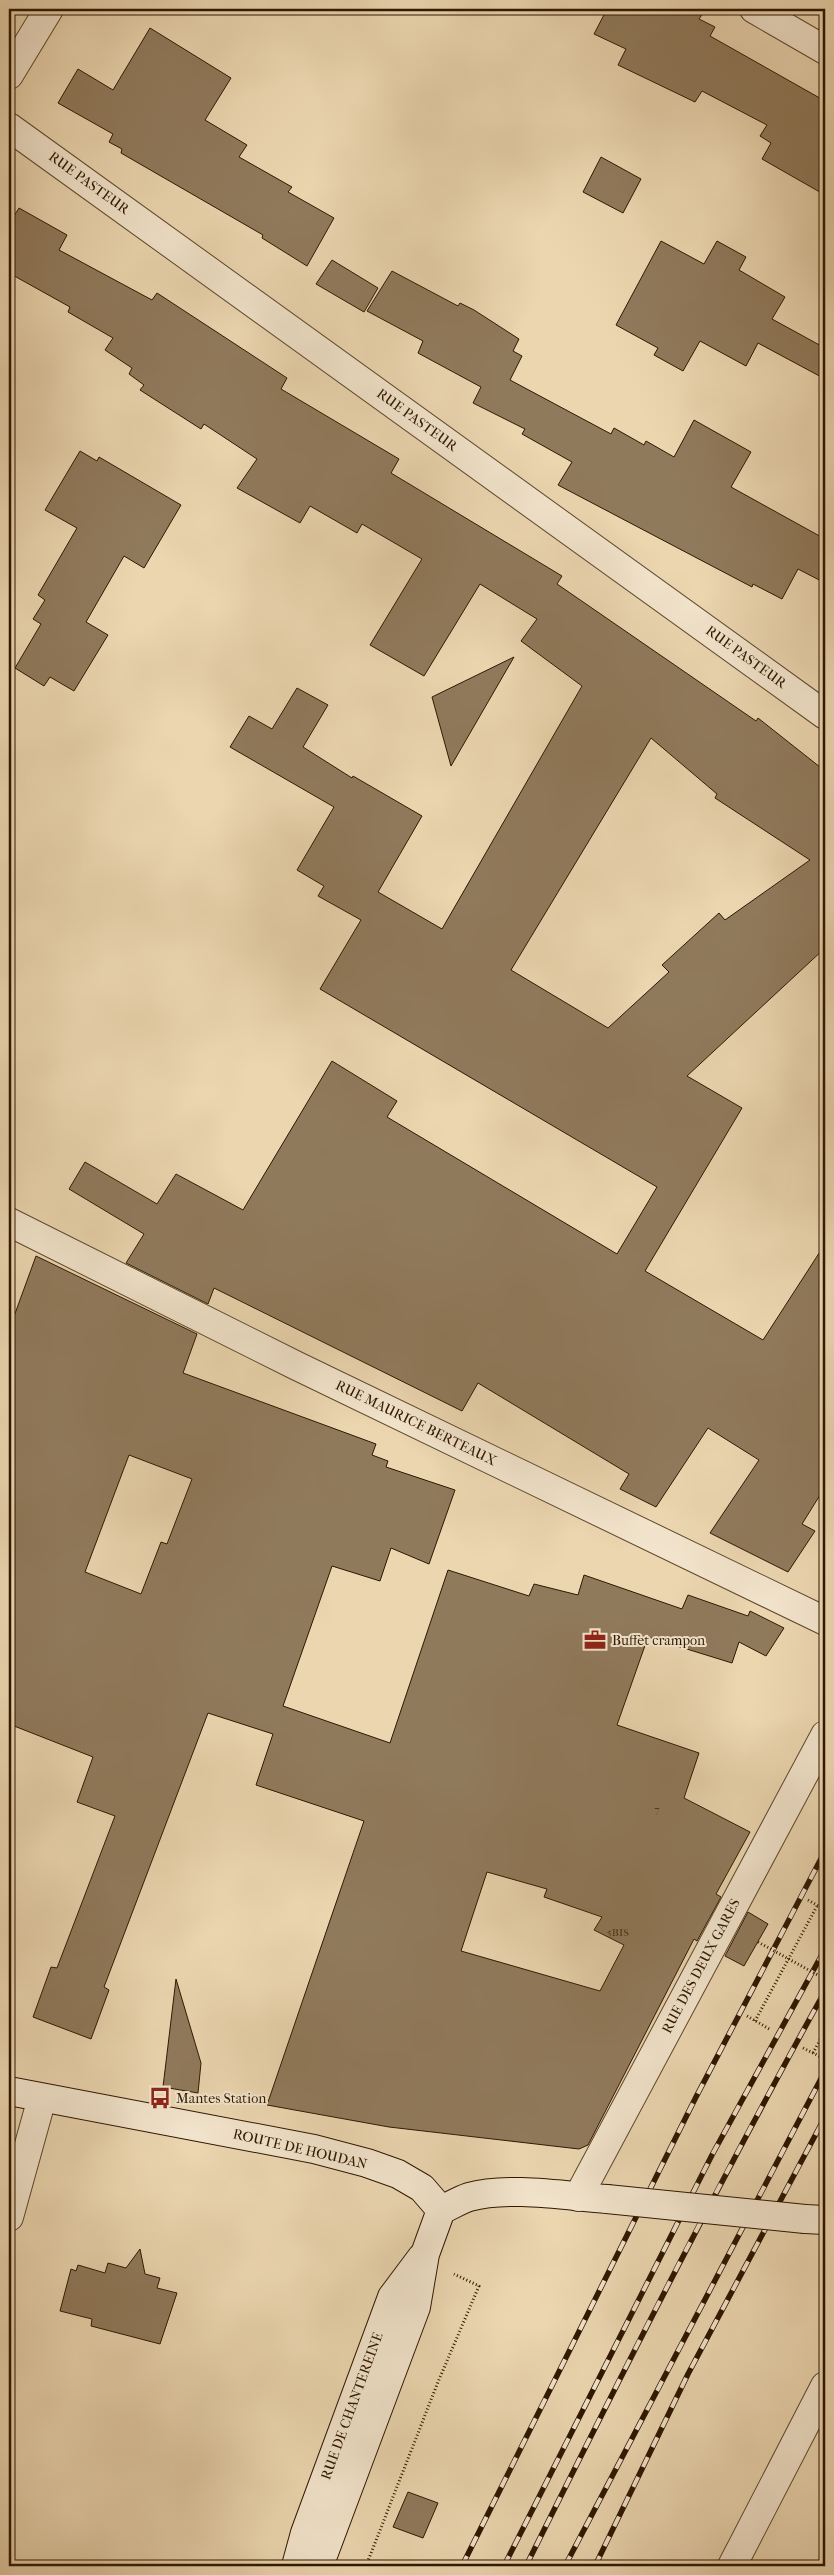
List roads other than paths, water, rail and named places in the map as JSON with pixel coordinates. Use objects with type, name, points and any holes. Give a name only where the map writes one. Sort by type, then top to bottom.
[{"type":"street","points":[[9,75],[49,9]]},
{"type":"street","points":[[754,9],[825,50]]},
{"type":"street","name":"RUE PASTEUR","points":[[9,127],[825,715]]},
{"type":"street","name":"RUE MAURICE BERTEAUX","points":[[9,1222],[295,1365],[825,1621]]},
{"type":"street","name":"RUE DES DEUX GARES","points":[[578,2197],[825,1735]]},
{"type":"street","name":"ROUTE DE HOUDAN","points":[[9,2091],[314,2149],[367,2163],[398,2174],[422,2188],[441,2210]]},
{"type":"street","points":[[9,2217],[42,2098]]},
{"type":"street","points":[[441,2210],[469,2197],[492,2194],[578,2197],[815,2220]]},
{"type":"street","name":"RUE DE CHANTEREINE","points":[[319,2566],[416,2307],[425,2254],[441,2210]]},
{"type":"street","name":"RUE DE CHANTEREINE","points":[[296,2566],[305,2534],[392,2297],[425,2254]]},
{"type":"street","points":[[732,2566],[825,2386]]},
{"type":"railway","points":[[462,2566],[696,2097],[825,1851]]},
{"type":"railway","points":[[504,2566],[712,2155],[825,1949]]},
{"type":"railway","points":[[526,2566],[672,2277],[747,2133],[825,1991]]},
{"type":"railway","points":[[565,2566],[825,2071]]},
{"type":"railway","points":[[595,2566],[688,2374],[825,2117]]},
{"type":"place","name":"Buffet crampon","points":[[595,1640]]},
{"type":"place","name":"Mantes Station","points":[[160,2098]]}]
